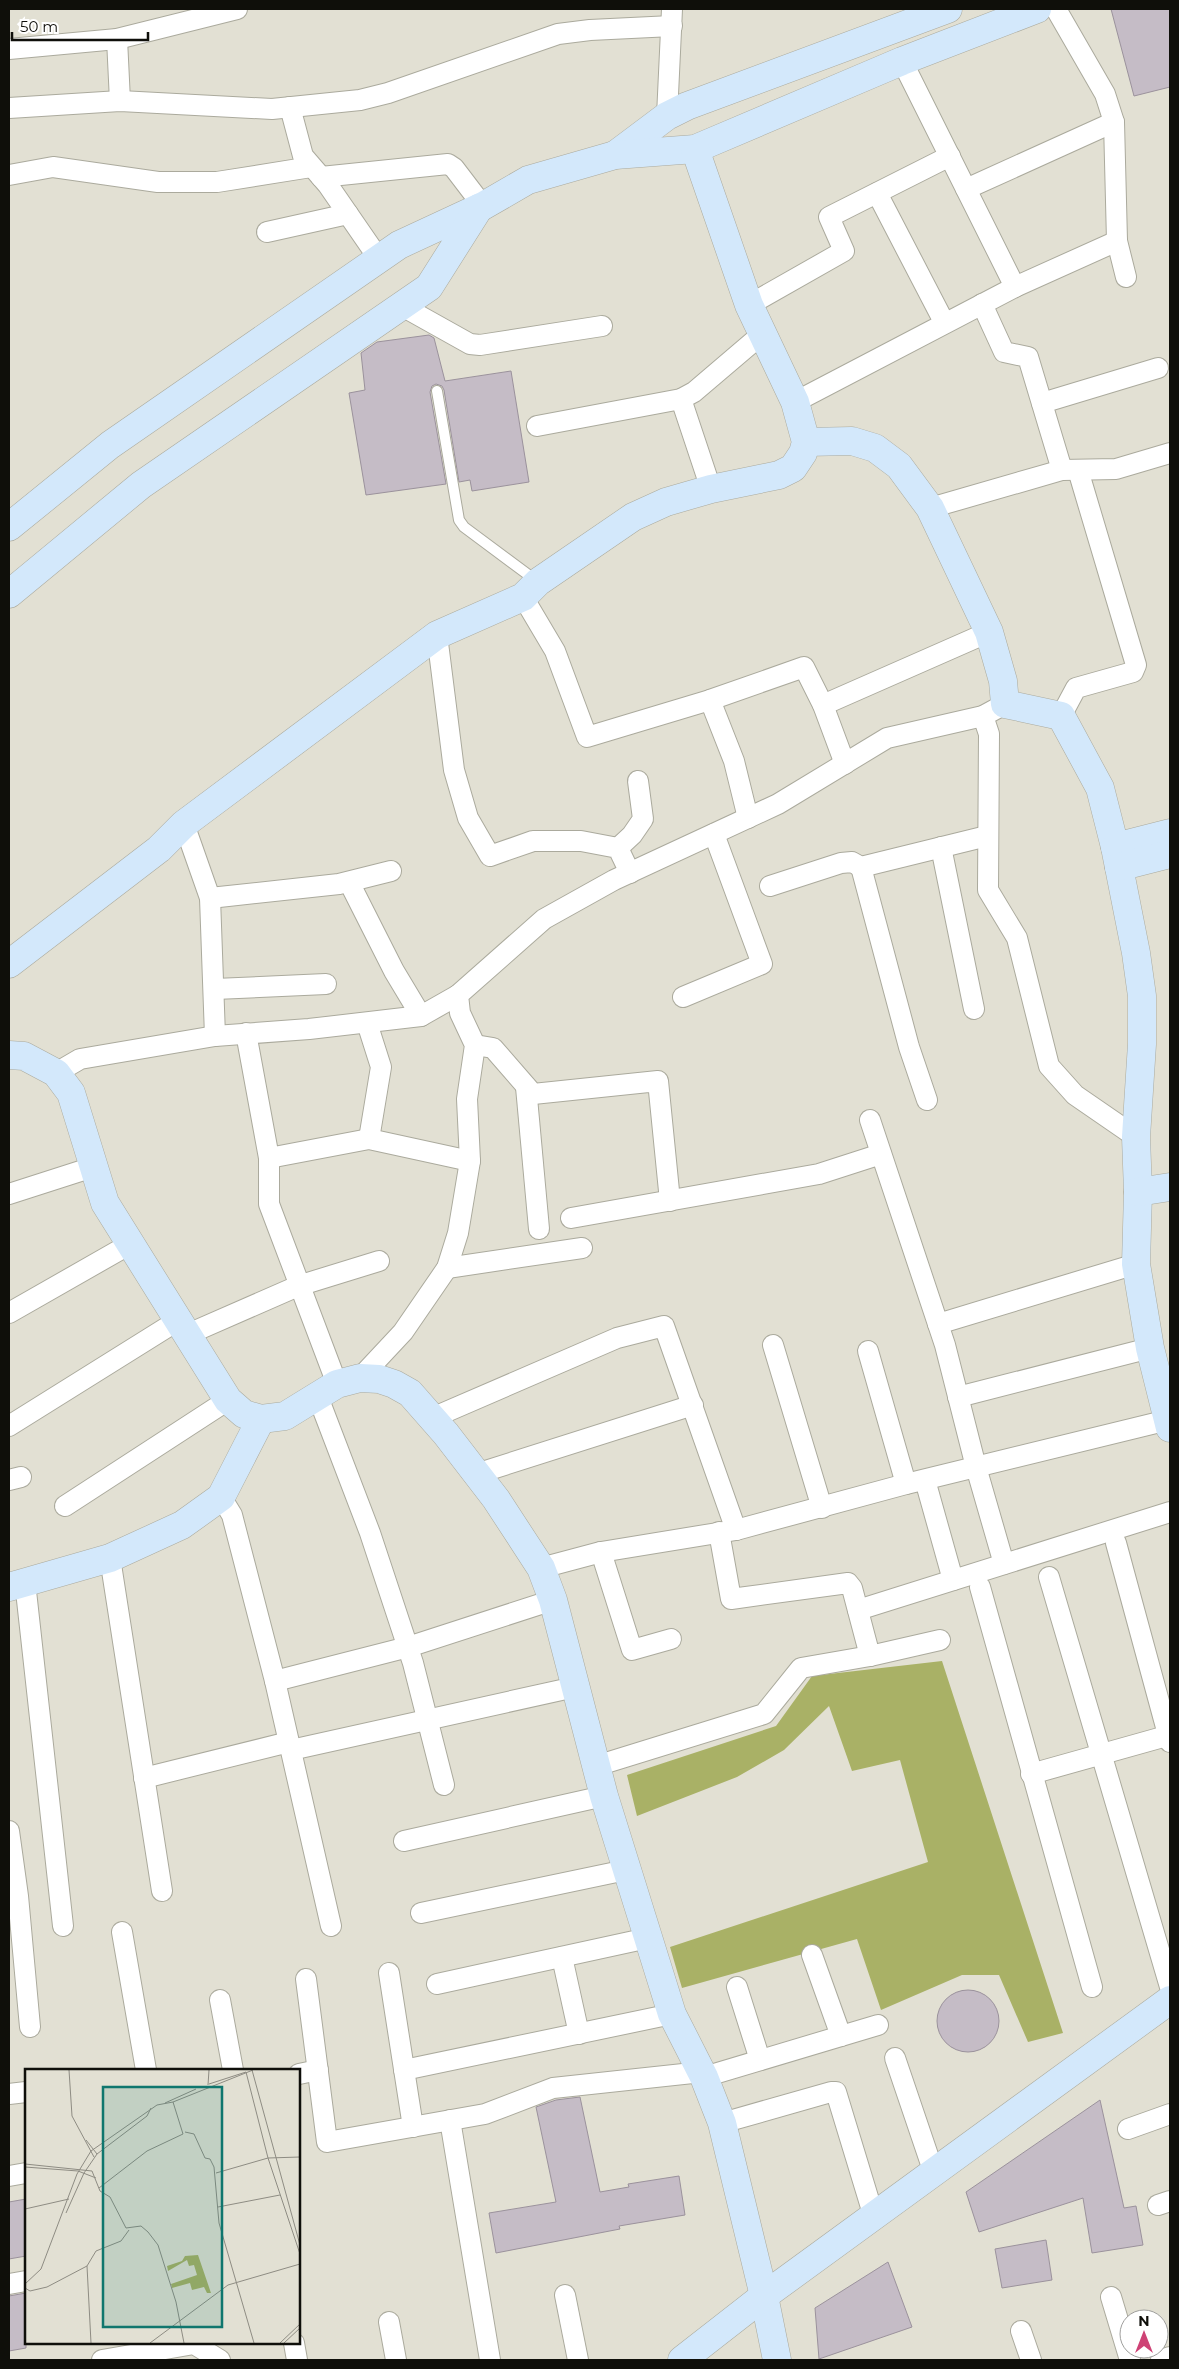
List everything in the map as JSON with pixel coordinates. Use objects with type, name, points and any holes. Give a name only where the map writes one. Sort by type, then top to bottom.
[{"type":"street","points":[[9,49],[117,39],[236,9]]},
{"type":"street","points":[[615,156],[667,116],[687,106],[948,9]]},
{"type":"street","points":[[9,527],[110,445],[399,245],[481,207],[528,180],[615,156],[695,149],[902,61],[1038,9]]},
{"type":"street","points":[[1056,9],[1105,94],[1114,122],[1117,241],[1126,277]]},
{"type":"street","points":[[9,108],[120,101],[257,110],[374,97],[558,34],[672,17],[667,116]]},
{"type":"street","points":[[117,39],[120,101]]},
{"type":"street","points":[[902,61],[1015,287]]},
{"type":"street","points":[[290,107],[303,156],[348,214],[379,259]]},
{"type":"street","points":[[966,190],[1114,122]]},
{"type":"street","points":[[9,964],[159,849],[184,824],[437,635],[531,590],[633,517],[666,502],[710,489],[779,475],[793,468],[803,453],[806,442],[795,402],[749,305],[695,149]]},
{"type":"street","points":[[749,305],[844,251],[829,217],[950,156]]},
{"type":"street","points":[[9,175],[53,167],[158,182],[217,182],[316,172],[448,164],[454,168],[481,207]]},
{"type":"street","points":[[877,193],[944,322]]},
{"type":"street","points":[[9,594],[141,485],[429,287],[481,207]]},
{"type":"street","points":[[267,232],[348,214]]},
{"type":"street","points":[[795,402],[944,322],[1015,287],[1117,241]]},
{"type":"street","points":[[982,304],[1004,352],[1028,357],[1042,403],[1070,470],[1136,666],[1133,672],[1076,688],[1061,716]]},
{"type":"street","points":[[402,306],[470,344],[480,345],[602,326]]},
{"type":"street","points":[[537,426],[681,400],[694,392],[762,334]]},
{"type":"street","points":[[1042,403],[1158,368]]},
{"type":"street","points":[[681,400],[710,489]]},
{"type":"street","points":[[806,442],[852,441],[875,448],[899,466],[930,508],[989,632],[1003,681],[989,734],[988,890],[1017,938],[1049,1066],[1075,1095],[1136,1137]]},
{"type":"street","points":[[930,508],[1070,470],[1116,469],[1170,453]]},
{"type":"street","points":[[531,590],[587,737],[710,700],[804,667],[822,706],[844,764]]},
{"type":"street","points":[[822,706],[989,632]]},
{"type":"street","points":[[437,635],[454,770],[468,818],[490,856],[533,841],[581,841],[618,848]]},
{"type":"street","points":[[710,700],[734,761],[748,818]]},
{"type":"street","points":[[56,1073],[80,1059],[216,1036],[367,1023],[421,1016],[458,995],[544,919],[630,873],[778,804],[887,738],[994,710],[1061,716]]},
{"type":"street","points":[[541,1568],[601,1552],[727,1531],[976,1467],[1169,1424],[1150,1348],[1136,1264],[1138,1192],[1136,1137],[1142,1044],[1142,996],[1136,953],[1117,857],[1100,788],[1061,716]]},
{"type":"street","points":[[618,848],[643,819],[638,781]]},
{"type":"street","points":[[184,824],[210,898],[216,1036]]},
{"type":"street","points":[[1117,857],[1170,833]]},
{"type":"street","points":[[683,997],[762,964],[714,834]]},
{"type":"street","points":[[770,886],[841,862],[852,862],[861,867],[987,836]]},
{"type":"street","points":[[618,848],[630,873]]},
{"type":"street","points":[[941,848],[974,1009]]},
{"type":"street","points":[[1117,857],[1170,854]]},
{"type":"street","points":[[861,867],[909,1047],[927,1100]]},
{"type":"street","points":[[210,898],[349,882],[391,871]]},
{"type":"street","points":[[349,882],[394,971],[421,1016]]},
{"type":"street","points":[[215,990],[326,984]]},
{"type":"street","points":[[9,1055],[24,1056],[56,1073],[71,1093],[105,1203],[228,1400],[244,1414],[261,1419],[285,1416],[338,1386],[402,1332],[447,1268],[458,1233],[470,1161],[467,1099],[475,1045],[460,1013],[458,995]]},
{"type":"street","points":[[367,1023],[381,1067],[369,1139]]},
{"type":"street","points":[[246,1033],[269,1158],[268,1204],[338,1386],[370,1533],[408,1648],[444,1785]]},
{"type":"street","points":[[475,1045],[493,1048],[533,1094],[658,1081],[670,1201]]},
{"type":"street","points":[[526,1087],[539,1229]]},
{"type":"street","points":[[870,1120],[938,1324],[1004,1564]]},
{"type":"street","points":[[269,1158],[369,1139],[470,1161]]},
{"type":"street","points":[[571,1218],[819,1174],[881,1154]]},
{"type":"street","points":[[9,1194],[93,1167]]},
{"type":"street","points":[[1138,1192],[1170,1187]]},
{"type":"street","points":[[9,1313],[130,1244]]},
{"type":"street","points":[[447,1268],[582,1248]]},
{"type":"street","points":[[9,1426],[182,1328],[298,1286],[379,1261]]},
{"type":"street","points":[[938,1324],[1136,1264]]},
{"type":"street","points":[[432,1418],[618,1338],[664,1326],[693,1405],[727,1531],[731,1599],[844,1582],[852,1588],[870,1656]]},
{"type":"street","points":[[773,1345],[822,1508]]},
{"type":"street","points":[[958,1398],[1150,1348]]},
{"type":"street","points":[[868,1351],[915,1482],[953,1580]]},
{"type":"street","points":[[338,1386],[379,1379],[394,1384],[410,1393],[476,1474],[541,1568],[553,1600],[604,1796],[672,2014],[703,2074],[722,2124],[764,2296],[777,2360]]},
{"type":"street","points":[[65,1506],[228,1400]]},
{"type":"street","points":[[476,1474],[693,1405]]},
{"type":"street","points":[[64,1926],[17,1585],[110,1558],[182,1525],[221,1497],[261,1419]]},
{"type":"street","points":[[221,1497],[232,1515],[275,1681],[331,1926]]},
{"type":"street","points":[[858,1610],[1170,1512]]},
{"type":"street","points":[[1031,1774],[1170,1737],[1116,1543]]},
{"type":"street","points":[[601,1552],[632,1650],[671,1639]]},
{"type":"street","points":[[110,1558],[162,1891]]},
{"type":"street","points":[[1049,1577],[1170,1988]]},
{"type":"street","points":[[980,1587],[1092,1987]]},
{"type":"street","points":[[275,1681],[408,1648],[553,1600]]},
{"type":"street","points":[[596,1766],[764,1714],[800,1668],[870,1656],[940,1640]]},
{"type":"street","points":[[144,1778],[290,1746],[428,1721],[575,1687]]},
{"type":"street","points":[[404,1841],[604,1796]]},
{"type":"street","points":[[9,1831],[13,1896],[30,2026]]},
{"type":"street","points":[[420,1913],[626,1870]]},
{"type":"street","points":[[122,1932],[146,2069]]},
{"type":"street","points":[[438,1984],[648,1938]]},
{"type":"street","points":[[812,1955],[841,2036]]},
{"type":"street","points":[[562,1957],[579,2034]]},
{"type":"street","points":[[389,1973],[413,2127]]},
{"type":"street","points":[[306,1979],[308,2072],[327,2142],[486,2114],[553,2088],[703,2074],[760,2060],[878,2025]]},
{"type":"street","points":[[737,1987],[760,2060]]},
{"type":"street","points":[[220,2000],[232,2069]]},
{"type":"street","points":[[682,2360],[764,2296],[1170,2000]]},
{"type":"street","points":[[404,2070],[672,2014]]},
{"type":"street","points":[[895,2058],[934,2173]]},
{"type":"street","points":[[9,2094],[25,2092]]},
{"type":"street","points":[[722,2124],[836,2092],[874,2217]]},
{"type":"street","points":[[1128,2129],[1170,2114]]},
{"type":"street","points":[[450,2120],[490,2360]]},
{"type":"street","points":[[9,2176],[25,2173]]},
{"type":"street","points":[[9,2284],[25,2281]]},
{"type":"street","points":[[565,2295],[578,2360]]},
{"type":"street","points":[[1111,2297],[1130,2360]]},
{"type":"street","points":[[389,2322],[396,2360]]},
{"type":"street","points":[[1021,2331],[1031,2360]]},
{"type":"street","points":[[104,2344],[104,2360],[194,2344],[220,2360]]},
{"type":"street","points":[[294,2344],[297,2360]]},
{"type":"street","points":[[1161,2360],[1170,2357]]},
{"type":"lane","points":[[437,391],[459,520],[464,527],[531,590]]},
{"type":"green space","points":[[942,1661],[1063,2033],[1028,2042],[999,1975],[962,1975],[881,2010],[857,1939],[682,1988],[670,1947],[928,1862],[900,1760],[852,1771],[829,1706],[784,1750],[737,1777],[637,1816],[627,1775],[776,1726],[812,1676]]},
{"type":"building","points":[[1111,9],[1170,9],[1170,87],[1134,96]]},
{"type":"building","points":[[429,335],[434,338],[445,381],[511,371],[529,482],[472,491],[470,480],[459,482],[444,390],[442,386],[436,384],[432,386],[430,392],[446,484],[366,495],[349,393],[365,390],[361,353],[377,342]]},
{"type":"building","points":[[962,1990],[974,1990],[990,1999],[997,2009],[999,2021],[997,2033],[990,2043],[974,2052],[962,2052],[951,2047],[942,2038],[937,2027],[937,2015],[942,2004],[951,1995]]},
{"type":"building","points":[[580,2097],[600,2192],[629,2187],[628,2184],[679,2176],[685,2215],[619,2226],[620,2229],[496,2253],[489,2213],[556,2202],[536,2107],[556,2100]]},
{"type":"building","points":[[1100,2100],[1124,2208],[1136,2206],[1143,2245],[1092,2253],[1083,2198],[979,2232],[966,2192]]},
{"type":"building","points":[[25,2199],[25,2256],[9,2259],[9,2202]]},
{"type":"building","points":[[1046,2240],[1052,2280],[1002,2288],[995,2249]]},
{"type":"building","points":[[888,2262],[912,2327],[819,2359],[815,2308]]},
{"type":"building","points":[[25,2293],[26,2348],[9,2351],[9,2296]]}]
